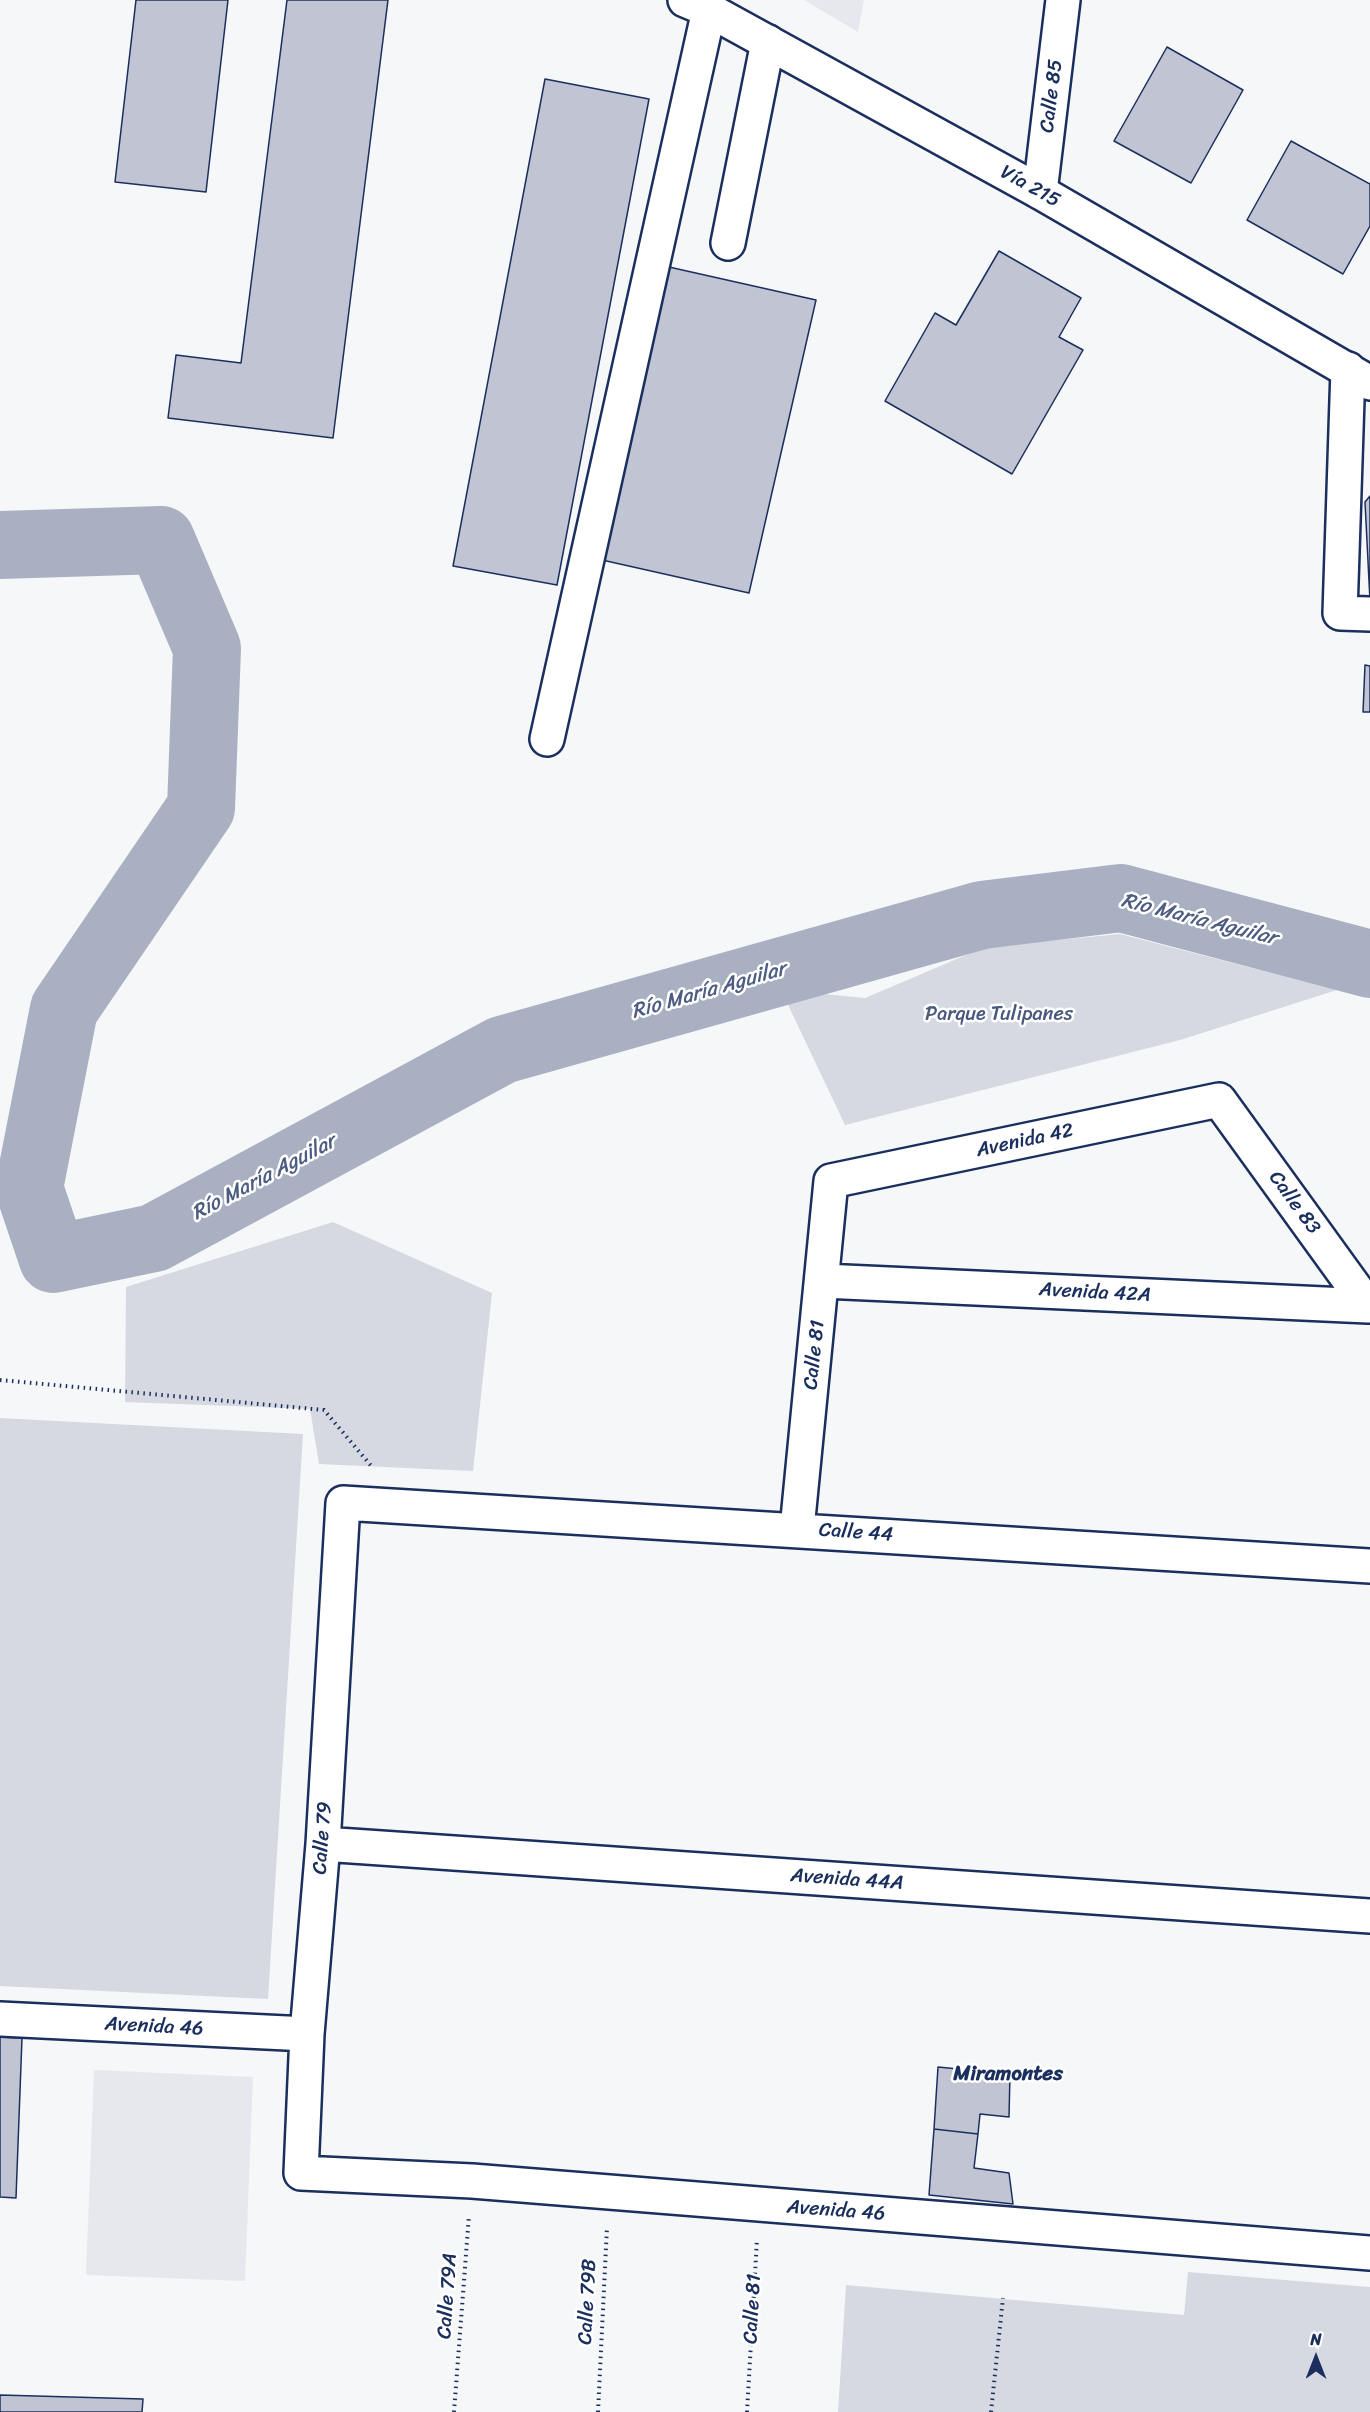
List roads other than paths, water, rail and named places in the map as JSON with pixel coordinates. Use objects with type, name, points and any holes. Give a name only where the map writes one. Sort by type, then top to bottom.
[{"type":"street","name":"Calle 85","points":[[1040,192],[1063,0]]},
{"type":"street","name":"Vía 215","points":[[697,5],[1040,192],[1359,376]]},
{"type":"street","points":[[547,739],[697,5]]},
{"type":"street","points":[[728,243],[768,42]]},
{"type":"street","points":[[1359,376],[1340,613],[1370,614]]},
{"type":"street","name":"Avenida 42","points":[[831,1181],[1219,1100]]},
{"type":"street","name":"Calle 83","points":[[1219,1100],[1368,1306]]},
{"type":"street","name":"Calle 81","points":[[797,1529],[831,1181]]},
{"type":"street","name":"Avenida 42A","points":[[823,1281],[1368,1306]]},
{"type":"street","name":"Calle 44","points":[[343,1503],[797,1529],[1370,1566]]},
{"type":"street","name":"Calle 79","points":[[301,2173],[307,2034],[323,1844],[343,1503]]},
{"type":"street","name":"Avenida 44A","points":[[323,1844],[1370,1916]]},
{"type":"street","name":"Avenida 46","points":[[0,2019],[307,2034]]},
{"type":"street","name":"Avenida 46","points":[[301,2173],[472,2181],[1370,2253]]},
{"type":"waterway","name":"Río María Aguilar","points":[[0,545],[161,540],[207,648],[201,808],[64,1009],[29,1188],[53,1259],[154,1238],[502,1050],[982,915],[1121,898],[1370,964]]},
{"type":"district","name":"Miramontes","points":[[1008,2075]]},
{"type":"park label","name":"Parque Tulipanes","points":[[999,1015]]}]
